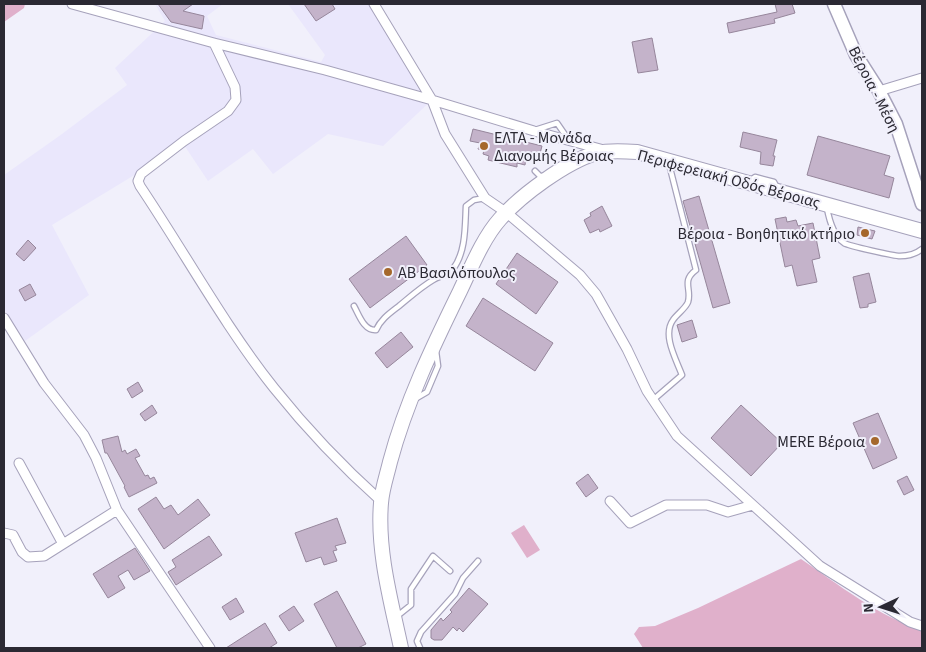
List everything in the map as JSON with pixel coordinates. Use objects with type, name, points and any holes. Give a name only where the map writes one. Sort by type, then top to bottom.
[{"type":"main road","name":"Περιφερειακή Οδός Βέροιας","points":[[401,648],[382,554],[380,518],[381,501],[397,436],[436,341],[477,255],[499,220],[532,190],[552,176],[589,156],[609,151],[638,152],[922,231]]},
{"type":"street","points":[[72,4],[214,43],[325,70],[609,151]]},
{"type":"street","points":[[375,4],[432,100],[445,134],[485,198],[507,213],[580,275],[596,294],[653,400],[677,436],[820,566],[910,622],[922,626]]},
{"type":"street","name":"Βέροια - Μέση","points":[[834,4],[856,55],[879,91],[896,124],[922,204]]},
{"type":"street","points":[[214,43],[235,87],[236,100],[228,111],[184,141],[141,174],[138,181],[214,304],[274,388],[320,439],[381,501]]},
{"type":"street","points":[[879,91],[922,78]]},
{"type":"street","points":[[4,318],[44,383],[84,435],[96,458],[117,510],[210,648]]},
{"type":"street","points":[[19,463],[63,544]]},
{"type":"street","points":[[610,501],[630,523],[666,505],[707,505],[728,512],[753,506]]},
{"type":"street","points":[[4,532],[13,535],[22,552],[28,557],[44,556],[117,510]]},
{"type":"lane","points":[[653,400],[682,375],[668,336],[669,326],[688,302],[687,281],[691,273],[696,270],[668,160]]},
{"type":"lane","points":[[535,170],[540,176],[552,176]]},
{"type":"lane","points":[[354,306],[366,327],[372,331],[376,330],[385,316],[421,288],[448,274],[454,267],[466,232],[466,206],[474,200],[485,198]]},
{"type":"lane","points":[[826,204],[829,221],[843,242],[851,246],[899,256],[912,254],[922,249]]},
{"type":"lane","points":[[395,618],[411,605],[411,589],[433,556],[450,571]]},
{"type":"lane","points":[[420,648],[417,641],[420,632],[455,594],[463,578],[478,561]]},
{"type":"shaded area","points":[[4,4],[25,4],[24,8],[4,22]]},
{"type":"shaded area","points":[[155,4],[223,4],[207,16],[216,35],[321,62],[325,55],[288,4],[379,4],[435,97],[383,146],[328,134],[273,174],[253,149],[208,181],[184,145],[52,225],[89,295],[25,341],[4,309],[4,175],[127,85],[115,68],[165,21]]},
{"type":"shaded area","points":[[524,525],[540,550],[527,558],[511,533]]},
{"type":"shaded area","points":[[801,559],[844,589],[891,618],[922,629],[922,648],[643,648],[634,634],[639,627],[655,626],[698,608]]},
{"type":"building","points":[[158,4],[193,4],[183,11],[204,16],[202,29],[171,22]]},
{"type":"building","points":[[304,4],[332,4],[335,9],[316,21]]},
{"type":"building","points":[[775,4],[792,4],[795,13],[774,19],[775,23],[729,33],[727,23],[777,12]]},
{"type":"building","points":[[652,38],[658,70],[638,73],[632,42]]},
{"type":"building","points":[[473,129],[542,146],[538,161],[526,158],[525,165],[517,163],[517,167],[488,160],[489,156],[483,154],[484,150],[478,149],[480,143],[470,141]]},
{"type":"building","points":[[743,132],[777,140],[773,156],[775,156],[773,166],[760,164],[761,152],[740,147]]},
{"type":"building","points":[[818,136],[890,156],[884,175],[894,178],[889,198],[807,175]]},
{"type":"building","points":[[699,196],[730,303],[713,308],[683,201]]},
{"type":"building","points":[[602,206],[612,226],[600,232],[599,229],[590,233],[584,220],[591,216],[590,213]]},
{"type":"building","points":[[786,217],[787,222],[796,220],[798,226],[813,223],[820,258],[812,260],[817,282],[797,286],[792,265],[785,267],[775,219]]},
{"type":"building","name":"Βέροια - Βοηθητικό κτήριο","points":[[858,227],[875,231],[872,239],[857,235]]},
{"type":"building","name":"ΑΒ Βασιλόπουλος","points":[[406,236],[427,265],[370,308],[349,279]]},
{"type":"building","points":[[28,240],[36,248],[24,261],[16,254]]},
{"type":"building","points":[[517,253],[558,282],[536,314],[496,284]]},
{"type":"building","points":[[869,273],[876,302],[868,304],[868,307],[860,308],[853,277]]},
{"type":"building","points":[[30,284],[36,295],[25,301],[19,290]]},
{"type":"building","points":[[483,298],[553,343],[535,371],[466,326]]},
{"type":"building","points":[[692,320],[697,337],[682,342],[677,325]]},
{"type":"building","points":[[401,332],[413,347],[387,368],[375,353]]},
{"type":"building","points":[[138,382],[143,391],[132,398],[127,389]]},
{"type":"building","points":[[152,405],[157,413],[145,421],[140,414]]},
{"type":"building","points":[[741,405],[782,443],[751,476],[711,438]]},
{"type":"building","name":"MERE Βέροια","points":[[878,413],[897,458],[873,469],[853,423]]},
{"type":"building","points":[[118,436],[122,452],[125,450],[127,454],[136,449],[140,456],[135,458],[145,476],[148,475],[150,479],[154,477],[157,483],[129,497],[107,453],[105,453],[102,440]]},
{"type":"building","points":[[588,474],[598,488],[586,497],[576,483]]},
{"type":"building","points":[[907,476],[914,490],[904,495],[897,481]]},
{"type":"building","points":[[156,497],[164,509],[171,505],[178,515],[198,499],[210,515],[164,549],[138,509]]},
{"type":"building","points":[[337,518],[346,543],[335,546],[337,550],[333,551],[337,561],[324,565],[321,557],[306,562],[295,533]]},
{"type":"building","points":[[209,536],[222,555],[176,585],[168,572],[176,567],[172,560]]},
{"type":"building","points":[[135,548],[150,571],[134,580],[128,570],[118,576],[125,588],[108,598],[93,574]]},
{"type":"building","points":[[469,588],[488,604],[463,632],[459,628],[457,631],[453,627],[442,640],[431,638],[431,630],[441,618],[443,621],[452,612],[450,610]]},
{"type":"building","points":[[337,591],[366,644],[358,648],[337,648],[314,604]]},
{"type":"building","points":[[236,598],[244,612],[230,620],[222,607]]},
{"type":"building","points":[[294,606],[304,621],[289,631],[279,616]]},
{"type":"building","points":[[265,623],[277,643],[269,648],[226,648]]},
{"type":"place","name":"ΕΛΤΑ - Μονάδα Διανομής Βέροιας","points":[[484,146]]},
{"type":"place","name":"Βέροια - Βοηθητικό κτήριο","points":[[865,233]]},
{"type":"place","name":"ΑΒ Βασιλόπουλος","points":[[388,272]]},
{"type":"place","name":"MERE Βέροια","points":[[875,441]]}]
